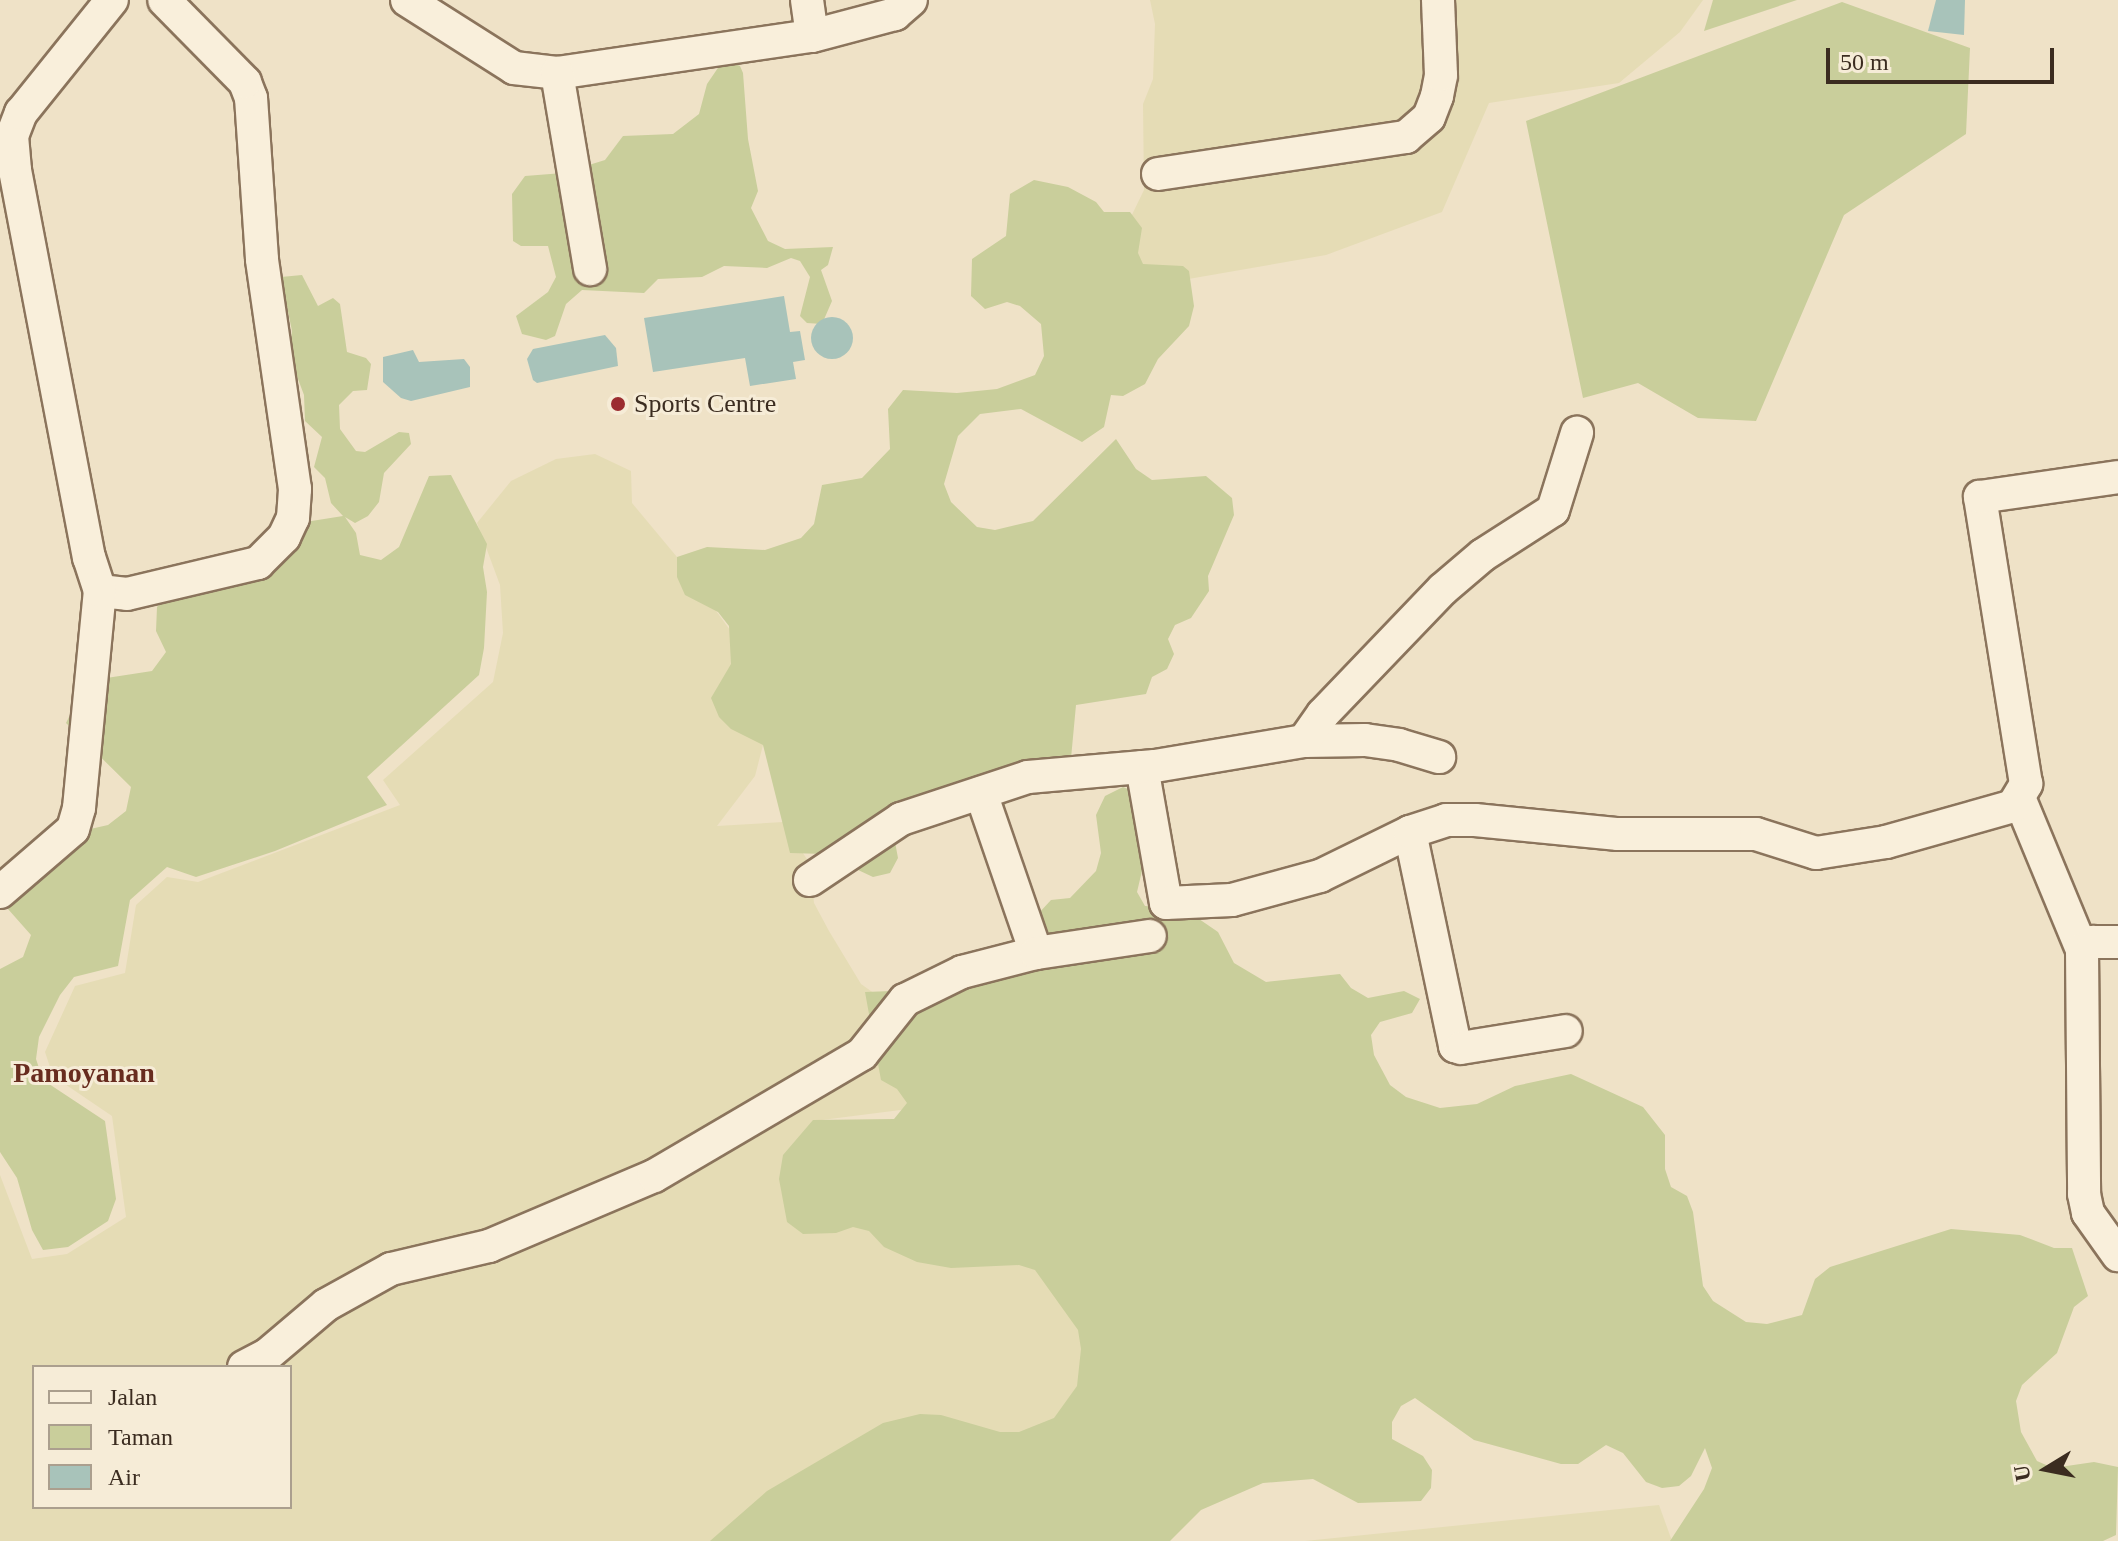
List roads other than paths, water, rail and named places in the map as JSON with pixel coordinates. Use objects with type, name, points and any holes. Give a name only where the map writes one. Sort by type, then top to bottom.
[{"type":"street","points":[[0,892],[73,829],[81,793],[100,591],[89,558],[11,151],[12,136],[21,113],[112,0]]},
{"type":"street","points":[[100,591],[127,594],[258,563],[284,537],[293,518],[295,489],[262,259],[251,98],[245,82],[164,0]]},
{"type":"street","points":[[407,0],[490,56],[514,68],[557,73],[812,36],[895,14],[911,0]]},
{"type":"street","points":[[807,0],[812,36]]},
{"type":"street","points":[[1158,174],[1406,137],[1429,117],[1437,96],[1441,75],[1438,0]]},
{"type":"street","points":[[557,73],[590,269]]},
{"type":"street","points":[[1304,741],[1323,714],[1443,589],[1483,555],[1553,510],[1577,433]]},
{"type":"street","points":[[1142,767],[1166,903],[1232,900],[1320,876],[1410,832],[1446,820],[1618,834],[1756,834],[1816,853],[1886,842],[2013,806],[2020,800],[2026,784],[1980,497],[2118,477]]},
{"type":"street","points":[[810,880],[901,819],[1028,777],[1142,767],[1304,741],[1365,740],[1399,745],[1439,757]]},
{"type":"street","points":[[981,793],[1036,953]]},
{"type":"street","points":[[2020,800],[2082,950],[2084,1194],[2088,1213],[2118,1255]]},
{"type":"street","points":[[1410,832],[1455,1046],[1461,1048],[1566,1031]]},
{"type":"street","points":[[248,1365],[267,1355],[326,1305],[391,1269],[489,1246],[654,1176],[862,1054],[905,1000],[962,972],[1036,953],[1150,936]]},
{"type":"street","points":[[2082,950],[2093,942],[2118,942]]},
{"type":"water","points":[[1936,0],[1965,0],[1964,35],[1928,31]]},
{"type":"water","points":[[784,296],[790,332],[800,331],[805,360],[793,362],[796,379],[750,386],[745,358],[653,372],[644,318]]},
{"type":"water","points":[[832,317],[847,323],[853,338],[847,353],[832,359],[817,353],[811,338],[817,323]]},
{"type":"water","points":[[605,335],[616,348],[618,366],[537,383],[533,380],[527,359],[533,349]]},
{"type":"water","points":[[413,350],[419,362],[464,359],[470,367],[470,387],[411,401],[401,398],[383,382],[383,357]]},
{"type":"place","name":"Sports Centre","points":[[618,404]]},
{"type":"district","name":"Pamoyanan","points":[[84,1073]]}]
